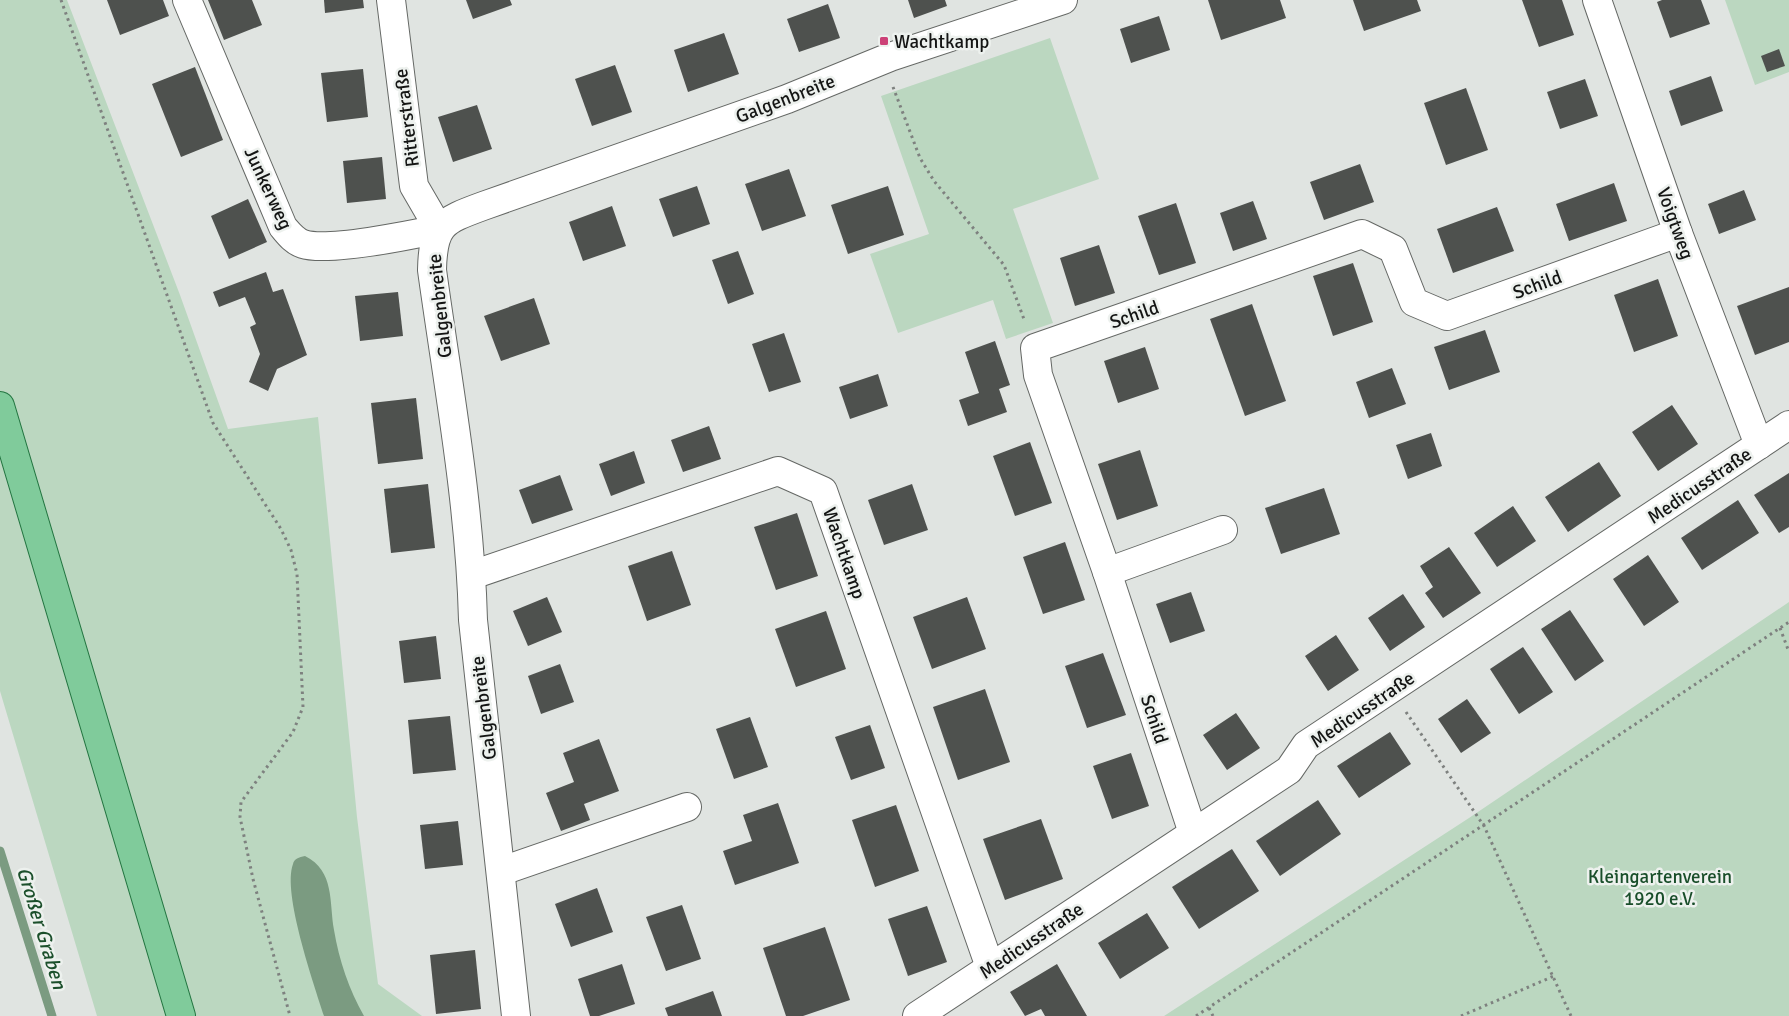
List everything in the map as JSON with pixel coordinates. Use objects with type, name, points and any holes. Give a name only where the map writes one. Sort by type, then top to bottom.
[{"type":"main road","points":[[0,406],[181,1016]]},
{"type":"street","name":"Junkerweg","points":[[188,0],[283,227],[292,238],[304,244],[321,246],[395,238],[439,229]]},
{"type":"street","name":"Ritterstraße","points":[[391,0],[414,186],[439,229]]},
{"type":"street","name":"Galgenbreite","points":[[516,1016],[502,871],[472,620],[472,575],[432,270],[433,247],[439,229],[456,216],[787,99],[882,60],[1063,0]]},
{"type":"street","name":"Voigtweg","points":[[1597,0],[1678,233],[1759,445]]},
{"type":"street","name":"Schild","points":[[1192,833],[1107,572],[1038,375],[1035,348],[1362,234],[1393,249],[1414,302],[1447,316],[1678,233]]},
{"type":"street","name":"Medicusstraße","points":[[917,1016],[1289,770],[1306,745],[1789,425]]},
{"type":"street","name":"Wachtkamp","points":[[472,575],[778,471],[823,491],[990,967]]},
{"type":"street","points":[[1107,572],[1223,530]]},
{"type":"street","points":[[502,871],[688,807]]},
{"type":"path","points":[[61,0],[213,423],[281,529],[297,574],[303,707],[293,732],[241,802],[240,817],[253,879],[290,1016]]},
{"type":"path","points":[[882,60],[920,158],[934,181],[1004,265],[1035,348]]},
{"type":"path","points":[[1196,1016],[1789,622]]},
{"type":"path","points":[[1780,628],[1789,652]]},
{"type":"path","points":[[1390,689],[1484,826],[1571,1016]]},
{"type":"path","points":[[1461,1016],[1554,976]]},
{"type":"path","points":[[1209,1008],[1213,1016]]},
{"type":"green space","points":[[0,0],[67,0],[180,295],[228,429],[318,417],[357,817],[378,984],[422,1016],[97,1016],[0,691]]},
{"type":"green space","points":[[1725,0],[1789,0],[1789,72],[1755,85]]},
{"type":"green space","points":[[1050,38],[1099,179],[1013,209],[1053,323],[1006,339],[993,300],[898,333],[870,254],[929,234],[881,96]]},
{"type":"green space","name":"Kleingartenverein 1920 e.V.","points":[[1789,602],[1789,1016],[1164,1016],[1469,818]]},
{"type":"shaded area","points":[[305,856],[315,862],[326,879],[331,898],[334,930],[342,964],[349,985],[364,1016],[324,1016],[301,939],[292,895],[291,878],[294,862]]},
{"type":"building","points":[[107,0],[163,0],[169,16],[120,35]]},
{"type":"building","points":[[208,0],[252,0],[262,25],[224,40]]},
{"type":"building","points":[[324,0],[363,0],[364,8],[325,13]]},
{"type":"building","points":[[466,0],[510,0],[512,5],[473,19]]},
{"type":"building","points":[[908,0],[945,0],[947,6],[914,18]]},
{"type":"building","points":[[1208,0],[1280,0],[1286,18],[1221,40]]},
{"type":"building","points":[[1353,0],[1417,0],[1421,11],[1364,31]]},
{"type":"building","points":[[1522,0],[1562,0],[1574,35],[1539,47]]},
{"type":"building","points":[[1662,0],[1701,0],[1710,24],[1670,38],[1657,2]]},
{"type":"building","points":[[828,4],[840,38],[799,52],[787,19]]},
{"type":"building","points":[[1159,16],[1170,50],[1131,63],[1120,29]]},
{"type":"building","points":[[724,33],[739,74],[688,92],[674,50]]},
{"type":"building","points":[[1779,49],[1785,66],[1767,72],[1761,56]]},
{"type":"building","points":[[615,65],[632,112],[592,126],[575,79]]},
{"type":"building","points":[[195,67],[223,140],[181,157],[152,84]]},
{"type":"building","points":[[363,69],[368,117],[327,122],[321,73]]},
{"type":"building","points":[[1711,76],[1723,111],[1681,126],[1669,91]]},
{"type":"building","points":[[1585,79],[1598,116],[1560,129],[1547,92]]},
{"type":"building","points":[[1466,88],[1488,150],[1446,165],[1424,103]]},
{"type":"building","points":[[477,105],[492,149],[453,162],[438,117]]},
{"type":"building","points":[[382,157],[386,199],[347,203],[343,161]]},
{"type":"building","points":[[1360,164],[1374,202],[1324,220],[1310,182]]},
{"type":"building","points":[[789,169],[806,216],[762,231],[745,184]]},
{"type":"building","points":[[1614,183],[1627,221],[1569,241],[1556,204]]},
{"type":"building","points":[[697,186],[710,224],[673,237],[659,199]]},
{"type":"building","points":[[888,186],[904,235],[848,254],[831,205]]},
{"type":"building","points":[[1744,190],[1756,220],[1719,234],[1708,204]]},
{"type":"building","points":[[248,199],[267,242],[229,259],[211,216]]},
{"type":"building","points":[[1253,201],[1267,239],[1233,251],[1220,213]]},
{"type":"building","points":[[1176,203],[1196,263],[1159,275],[1138,216]]},
{"type":"building","points":[[612,206],[626,246],[583,261],[569,222]]},
{"type":"building","points":[[1497,207],[1514,251],[1453,273],[1437,229]]},
{"type":"building","points":[[1099,245],[1115,293],[1075,306],[1060,258]]},
{"type":"building","points":[[738,251],[754,294],[728,304],[712,260]]},
{"type":"building","points":[[1353,263],[1373,322],[1333,336],[1313,276]]},
{"type":"building","points":[[266,272],[273,292],[283,289],[307,355],[277,369],[268,391],[249,382],[260,354],[250,327],[256,324],[245,297],[219,307],[213,292]]},
{"type":"building","points":[[1658,279],[1678,336],[1634,352],[1614,295]]},
{"type":"building","points":[[1789,287],[1789,342],[1755,355],[1737,306]]},
{"type":"building","points":[[398,292],[403,336],[360,341],[355,296]]},
{"type":"building","points":[[534,298],[550,344],[501,361],[484,316]]},
{"type":"building","points":[[1252,304],[1286,401],[1245,416],[1210,319]]},
{"type":"building","points":[[1485,330],[1500,372],[1449,390],[1434,347]]},
{"type":"building","points":[[784,333],[801,382],[769,392],[752,344]]},
{"type":"building","points":[[995,341],[1010,385],[999,389],[1007,412],[968,426],[959,400],[979,393],[965,352]]},
{"type":"building","points":[[1145,347],[1159,389],[1118,403],[1104,361]]},
{"type":"building","points":[[1392,368],[1406,404],[1369,418],[1356,382]]},
{"type":"building","points":[[878,374],[888,406],[850,419],[839,387]]},
{"type":"building","points":[[416,398],[423,459],[378,464],[371,403]]},
{"type":"building","points":[[1672,405],[1698,444],[1658,471],[1632,432]]},
{"type":"building","points":[[709,426],[721,459],[683,472],[671,440]]},
{"type":"building","points":[[1431,433],[1442,466],[1408,479],[1396,445]]},
{"type":"building","points":[[1030,442],[1052,503],[1015,516],[993,456]]},
{"type":"building","points":[[1140,450],[1158,506],[1117,520],[1098,464]]},
{"type":"building","points":[[634,451],[645,483],[611,496],[599,464]]},
{"type":"building","points":[[1599,462],[1621,496],[1568,532],[1545,497]]},
{"type":"building","points":[[1789,473],[1789,527],[1779,533],[1754,495]]},
{"type":"building","points":[[560,475],[573,510],[532,524],[519,490]]},
{"type":"building","points":[[428,484],[435,548],[391,553],[384,489]]},
{"type":"building","points":[[912,484],[928,530],[884,545],[868,500]]},
{"type":"building","points":[[1324,488],[1340,534],[1281,554],[1265,508]]},
{"type":"building","points":[[1738,500],[1759,533],[1702,570],[1681,538]]},
{"type":"building","points":[[1513,506],[1536,541],[1497,567],[1474,533]]},
{"type":"building","points":[[797,513],[818,576],[776,590],[754,527]]},
{"type":"building","points":[[1065,542],[1085,600],[1043,614],[1023,557]]},
{"type":"building","points":[[1449,547],[1481,593],[1443,618],[1425,593],[1433,587],[1420,566]]},
{"type":"building","points":[[672,551],[691,605],[647,621],[628,566]]},
{"type":"building","points":[[1648,555],[1679,602],[1644,626],[1613,579]]},
{"type":"building","points":[[1191,592],[1205,631],[1170,643],[1156,604]]},
{"type":"building","points":[[1403,594],[1425,627],[1390,651],[1368,618]]},
{"type":"building","points":[[547,597],[562,632],[528,646],[513,611]]},
{"type":"building","points":[[967,597],[986,649],[932,669],[913,617]]},
{"type":"building","points":[[1570,610],[1604,661],[1575,681],[1541,629]]},
{"type":"building","points":[[826,611],[846,669],[796,687],[775,629]]},
{"type":"building","points":[[1336,635],[1359,670],[1328,691],[1305,656]]},
{"type":"building","points":[[436,636],[441,679],[404,683],[399,641]]},
{"type":"building","points":[[1523,647],[1553,692],[1519,714],[1490,669]]},
{"type":"building","points":[[1103,653],[1126,715],[1087,728],[1065,666]]},
{"type":"building","points":[[560,664],[574,702],[541,714],[528,676]]},
{"type":"building","points":[[985,689],[1010,762],[958,780],[933,707]]},
{"type":"building","points":[[1467,699],[1491,733],[1461,753],[1438,719]]},
{"type":"building","points":[[1236,713],[1260,748],[1227,770],[1203,735]]},
{"type":"building","points":[[450,716],[456,770],[413,774],[408,720]]},
{"type":"building","points":[[750,717],[768,767],[734,779],[716,729]]},
{"type":"building","points":[[870,725],[885,768],[851,780],[835,737]]},
{"type":"building","points":[[1390,732],[1411,764],[1359,798],[1337,766]]},
{"type":"building","points":[[599,739],[619,791],[584,804],[590,820],[561,831],[546,793],[574,782],[563,753]]},
{"type":"building","points":[[1131,753],[1149,806],[1112,819],[1093,766]]},
{"type":"building","points":[[1318,800],[1341,834],[1280,876],[1256,841]]},
{"type":"building","points":[[778,803],[799,863],[735,885],[723,851],[752,841],[743,815]]},
{"type":"building","points":[[896,805],[919,871],[875,887],[852,820]]},
{"type":"building","points":[[1041,819],[1063,879],[1005,900],[983,839]]},
{"type":"building","points":[[458,821],[463,865],[425,869],[420,825]]},
{"type":"building","points":[[1232,849],[1259,891],[1199,929],[1172,887]]},
{"type":"building","points":[[597,888],[613,932],[571,947],[555,904]]},
{"type":"building","points":[[682,905],[701,959],[666,971],[646,917]]},
{"type":"building","points":[[927,906],[947,962],[908,976],[888,919]]},
{"type":"building","points":[[1147,913],[1169,948],[1120,979],[1098,943]]},
{"type":"building","points":[[825,927],[850,1000],[803,1016],[786,1016],[763,948]]},
{"type":"building","points":[[475,950],[481,1009],[436,1014],[430,955]]},
{"type":"building","points":[[622,964],[635,1004],[599,1016],[590,1016],[578,979]]},
{"type":"building","points":[[1057,964],[1087,1016],[1045,1016],[1041,1009],[1025,1016],[1010,992]]},
{"type":"building","points":[[713,991],[722,1016],[668,1016],[665,1008]]},
{"type":"waterway","name":"Großer Graben","points":[[0,851],[52,1016]]},
{"type":"place","name":"Wachtkamp","points":[[884,41]]}]
